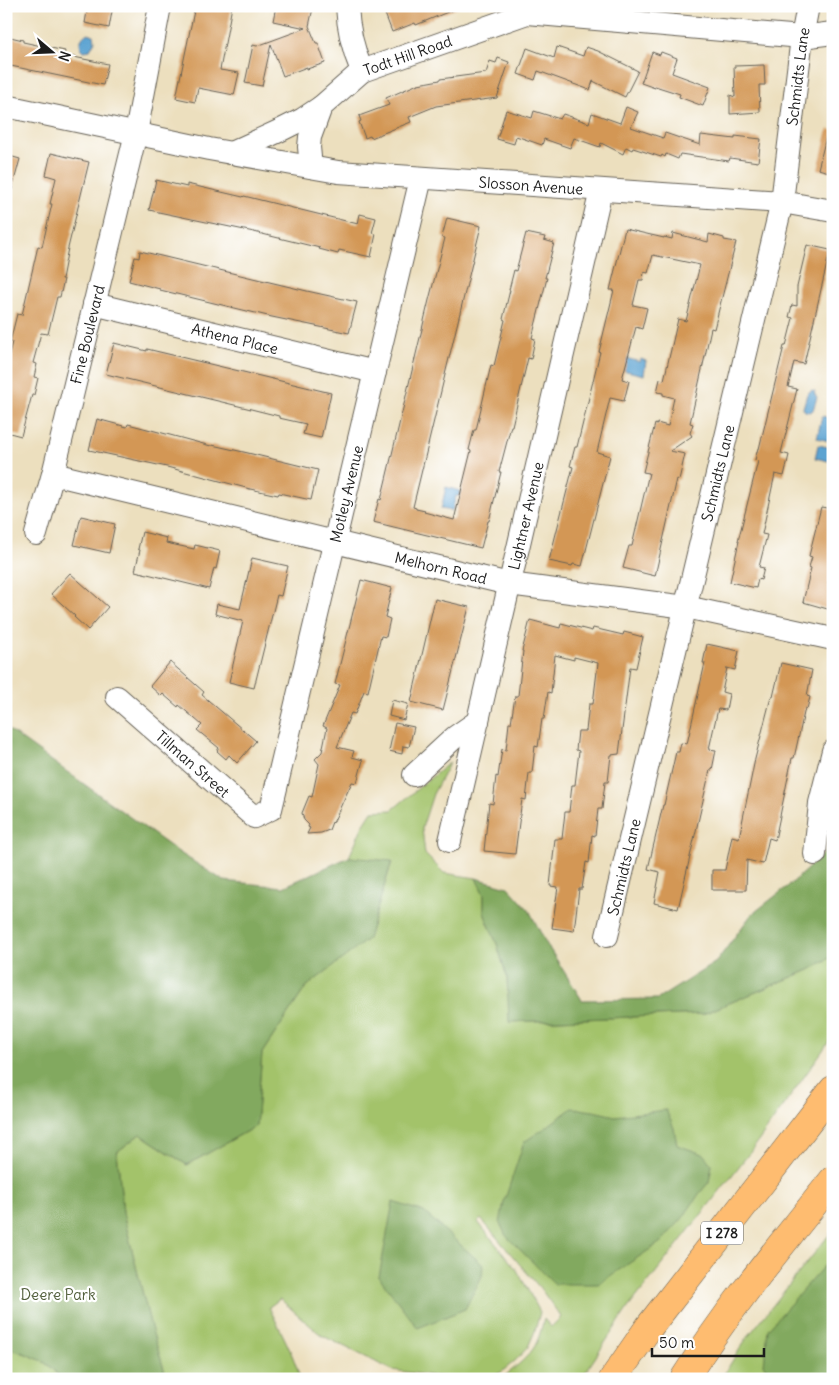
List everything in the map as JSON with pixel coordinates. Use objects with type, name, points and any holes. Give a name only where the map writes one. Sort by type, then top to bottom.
[{"type":"highway","name":"I 278","points":[[613,1379],[649,1327],[833,1090]]},
{"type":"highway","points":[[684,1379],[756,1275],[833,1180]]},
{"type":"street","name":"Fine Boulevard","points":[[36,534],[53,474],[136,134],[160,6]]},
{"type":"street","points":[[347,6],[348,26],[353,50],[362,72]]},
{"type":"street","name":"Schmidts Lane","points":[[607,936],[782,202],[802,37],[808,6]]},
{"type":"street","name":"Todt Hill Road","points":[[231,153],[303,119],[321,107],[362,72],[528,9],[802,37],[833,33]]},
{"type":"street","points":[[6,106],[231,153]]},
{"type":"street","points":[[311,167],[310,137],[321,107]]},
{"type":"street","name":"Slosson Avenue","points":[[231,153],[338,172],[782,202],[833,211]]},
{"type":"street","name":"Motley Avenue","points":[[272,808],[421,178]]},
{"type":"street","name":"Lightner Avenue","points":[[450,841],[601,190]]},
{"type":"street","name":"Athena Place","points":[[94,304],[375,372]]},
{"type":"street","name":"Melhorn Road","points":[[53,474],[509,584],[686,607],[833,639]]},
{"type":"street","name":"Tillman Street","points":[[117,697],[254,817],[272,808]]},
{"type":"street","points":[[414,775],[455,737],[478,721]]},
{"type":"street","points":[[815,854],[820,803],[833,751]]},
{"type":"green space","name":"Deere Park","points":[[6,728],[180,853],[224,881],[283,887],[349,857],[392,861],[368,939],[306,987],[262,1053],[256,1126],[187,1165],[140,1134],[117,1152],[123,1213],[151,1327],[167,1379],[59,1379],[56,1373],[45,1363],[6,1347]]},
{"type":"green space","points":[[450,762],[433,794],[422,828],[425,854],[444,873],[476,878],[484,895],[484,913],[497,944],[507,977],[510,1022],[703,1014],[809,970],[833,956],[833,1036],[755,1146],[628,1308],[581,1379],[501,1379],[533,1349],[544,1319],[551,1327],[561,1317],[540,1288],[481,1219],[478,1222],[517,1270],[540,1312],[528,1347],[500,1373],[485,1379],[456,1379],[392,1370],[321,1335],[280,1299],[269,1307],[290,1351],[300,1379],[167,1379],[151,1328],[123,1213],[117,1152],[140,1134],[187,1165],[256,1126],[262,1053],[306,987],[368,938],[392,862],[349,857],[363,825],[372,811],[392,810]],"holes":[[[393,1202],[465,1309],[390,1223]]]},
{"type":"green space","points":[[833,845],[833,956],[809,970],[703,1014],[509,1022],[507,977],[497,944],[484,913],[484,895],[476,878],[508,887],[529,910],[546,943],[582,1000],[658,999],[716,962],[751,915],[792,883]]},
{"type":"green space","points":[[572,1108],[615,1116],[666,1110],[674,1128],[677,1145],[703,1154],[712,1165],[709,1182],[682,1219],[661,1242],[598,1284],[555,1284],[506,1236],[500,1223],[504,1202],[524,1142]]},
{"type":"green space","points":[[393,1202],[424,1212],[483,1265],[482,1276],[465,1309],[418,1328],[379,1277]]},
{"type":"green space","points":[[833,1230],[833,1379],[721,1379],[746,1339]]},
{"type":"green space","points":[[833,1256],[833,1379],[772,1379],[764,1365],[768,1329]]},
{"type":"green space","points":[[6,1347],[45,1363],[56,1373],[59,1379],[9,1379],[6,1364]]},
{"type":"water","points":[[88,33],[94,35],[95,41],[90,50],[84,51],[81,41],[83,36]]},
{"type":"water","points":[[625,358],[640,362],[641,359],[646,361],[644,375],[622,370]]},
{"type":"water","points":[[811,390],[815,391],[814,393],[817,397],[813,410],[810,412],[805,411],[803,408],[807,394]]},
{"type":"water","points":[[822,416],[833,419],[829,441],[817,438]]},
{"type":"water","points":[[818,445],[833,448],[833,462],[815,458]]},
{"type":"water","points":[[446,487],[460,491],[459,496],[456,496],[452,511],[441,509]]},
{"type":"building","points":[[88,6],[113,6],[109,28],[85,23]]},
{"type":"building","points":[[195,6],[232,6],[220,70],[239,73],[234,95],[198,88],[195,102],[176,98]]},
{"type":"building","points":[[276,6],[313,8],[309,26],[316,43],[318,43],[325,63],[307,69],[307,67],[283,76],[271,44],[262,86],[245,83],[253,45],[257,46],[306,28],[273,21]]},
{"type":"building","points":[[382,6],[460,7],[416,25],[415,23],[392,32]]},
{"type":"building","points":[[6,36],[23,40],[23,42],[65,51],[64,55],[108,64],[103,85],[6,65]]},
{"type":"building","points":[[557,47],[583,56],[586,47],[638,71],[625,97],[593,81],[590,90],[538,71],[535,80],[518,74],[527,48],[554,58]]},
{"type":"building","points":[[652,52],[660,55],[661,52],[677,58],[672,73],[710,87],[703,106],[679,97],[680,94],[641,83]]},
{"type":"building","points":[[498,58],[509,62],[497,98],[436,106],[409,117],[411,122],[371,138],[370,136],[365,138],[359,122],[361,121],[359,116],[389,105],[386,98],[418,84],[486,73],[490,61],[496,63]]},
{"type":"building","points":[[764,65],[765,85],[759,85],[760,112],[730,114],[730,95],[735,97],[734,66]]},
{"type":"building","points":[[626,107],[638,112],[631,127],[663,138],[665,133],[700,145],[701,135],[735,139],[735,136],[761,139],[758,162],[730,158],[729,161],[680,154],[678,159],[666,154],[665,157],[662,155],[661,157],[626,147],[623,154],[601,143],[600,147],[574,138],[570,148],[544,139],[542,145],[516,136],[514,144],[497,139],[506,110],[532,118],[534,111],[560,119],[563,114],[589,123],[592,113],[620,123]]},
{"type":"building","points":[[828,129],[833,130],[833,173],[818,169]]},
{"type":"building","points":[[51,153],[89,162],[68,248],[60,297],[57,297],[48,334],[41,333],[33,363],[37,364],[34,377],[38,378],[21,436],[6,432],[6,366],[17,314],[22,315],[38,246],[42,247],[52,204],[50,204],[56,178],[46,175]]},
{"type":"building","points":[[6,155],[20,159],[10,196],[6,195]]},
{"type":"building","points":[[156,180],[187,187],[187,184],[244,196],[358,224],[360,214],[376,218],[372,233],[376,234],[371,257],[339,250],[338,254],[254,232],[149,210]]},
{"type":"building","points":[[447,218],[481,226],[413,507],[454,520],[471,451],[469,450],[474,430],[476,430],[491,365],[494,366],[514,270],[516,271],[526,233],[545,237],[544,240],[554,243],[532,338],[535,339],[531,359],[528,358],[481,548],[373,522],[379,499],[381,500],[445,238],[442,237]]},
{"type":"building","points":[[625,229],[672,239],[673,233],[708,242],[709,234],[736,242],[714,329],[711,328],[690,423],[693,424],[690,433],[692,436],[670,451],[685,454],[679,480],[677,479],[655,576],[623,568],[629,546],[632,546],[649,473],[643,472],[655,424],[668,426],[674,398],[657,392],[660,379],[664,380],[678,319],[686,321],[700,265],[653,255],[648,273],[644,272],[643,280],[639,280],[633,305],[647,308],[642,329],[636,327],[622,379],[629,381],[624,401],[610,398],[597,452],[610,456],[582,566],[549,561],[573,467],[570,466],[575,447],[577,447],[600,352],[614,290],[610,290]]},
{"type":"building","points":[[807,245],[830,250],[804,364],[794,362],[788,387],[797,389],[781,453],[789,455],[784,476],[775,474],[762,534],[767,535],[759,567],[764,568],[761,580],[758,579],[756,588],[730,582],[758,461],[755,460],[793,318],[789,317],[792,305],[797,306],[797,287]]},
{"type":"building","points":[[140,251],[357,302],[349,333],[272,317],[129,281],[135,257],[139,258]]},
{"type":"building","points":[[114,343],[147,351],[147,349],[331,393],[321,438],[303,434],[306,424],[106,374]]},
{"type":"building","points":[[97,419],[127,427],[128,424],[211,446],[318,470],[311,500],[250,489],[167,467],[89,450]]},
{"type":"building","points":[[821,507],[833,509],[833,565],[828,583],[833,584],[831,610],[803,602],[811,568],[809,567],[812,557],[809,556]]},
{"type":"building","points":[[81,516],[115,524],[109,553],[74,545]]},
{"type":"building","points":[[142,532],[167,538],[166,543],[194,549],[195,545],[220,551],[209,589],[135,571]]},
{"type":"building","points":[[252,558],[288,566],[281,596],[277,595],[254,688],[229,682],[243,621],[215,614],[217,604],[240,609]]},
{"type":"building","points":[[70,573],[108,607],[88,630],[51,594]]},
{"type":"building","points":[[361,580],[392,588],[385,617],[390,619],[386,637],[381,636],[368,692],[364,691],[355,714],[351,713],[337,747],[354,751],[352,757],[363,760],[357,783],[352,782],[329,830],[321,833],[307,834],[310,828],[304,820],[302,813],[309,796],[312,797],[319,764],[315,759],[322,752],[327,728],[323,726],[340,685],[335,684]]},
{"type":"building","points":[[435,599],[469,607],[443,710],[411,702]]},
{"type":"building","points":[[530,620],[560,628],[561,623],[592,631],[593,628],[623,635],[624,632],[643,637],[636,668],[630,667],[619,754],[611,755],[602,809],[598,809],[595,836],[592,835],[589,863],[586,862],[582,889],[579,889],[574,931],[552,928],[558,887],[550,886],[555,839],[562,839],[565,812],[569,812],[572,785],[575,785],[579,751],[576,750],[578,731],[586,731],[589,704],[593,704],[598,663],[574,657],[574,660],[555,655],[551,693],[548,692],[538,747],[535,746],[526,800],[522,799],[515,854],[484,851],[489,803],[493,804],[496,776],[498,777],[502,749],[506,750],[515,696],[518,696],[522,651]]},
{"type":"building","points":[[707,644],[739,651],[735,670],[727,668],[722,692],[729,694],[726,710],[718,709],[709,749],[716,750],[712,770],[710,770],[678,909],[654,903],[660,872],[648,869],[676,752],[679,752],[681,743],[687,744],[705,663],[703,663]]},
{"type":"building","points":[[170,662],[204,692],[202,695],[256,741],[237,763],[229,755],[226,759],[217,751],[219,748],[197,730],[202,725],[179,705],[178,707],[163,694],[161,696],[150,686]]},
{"type":"building","points":[[781,663],[812,670],[807,696],[810,697],[807,709],[805,708],[794,758],[792,758],[775,840],[769,838],[763,864],[747,860],[746,890],[712,890],[712,870],[725,870],[732,836],[739,838],[755,759]]},
{"type":"building","points":[[392,700],[408,704],[404,720],[389,716]]},
{"type":"building","points":[[395,723],[414,727],[409,747],[403,746],[402,754],[389,751]]}]
